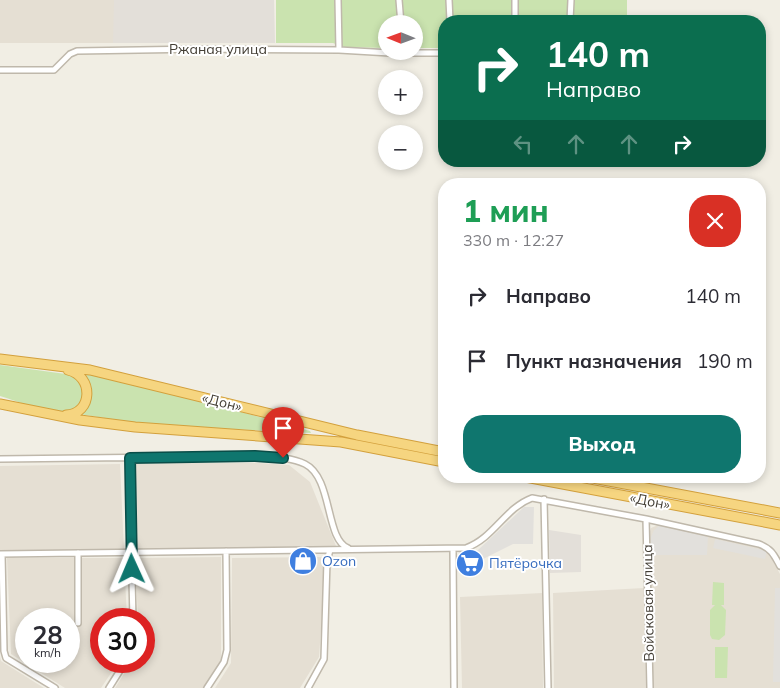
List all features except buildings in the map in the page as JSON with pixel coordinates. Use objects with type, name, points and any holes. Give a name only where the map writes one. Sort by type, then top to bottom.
[{"type":"highway","points":[[1,359],[79,374],[84,381],[87,399],[81,410],[74,415],[61,415]]},
{"type":"highway","name":"«Дон»","points":[[1,359],[90,370],[339,431],[438,451]]},
{"type":"highway","name":"«Дон»","points":[[0,404],[80,420],[135,427],[341,442],[438,461]]},
{"type":"highway","name":"«Дон»","points":[[557,483],[780,525]]},
{"type":"highway","name":"«Дон»","points":[[619,483],[780,513]]},
{"type":"street","points":[[338,0],[339,50]]},
{"type":"street","points":[[399,0],[400,15]]},
{"type":"street","points":[[448,0],[449,15]]},
{"type":"street","points":[[515,0],[515,15]]},
{"type":"street","points":[[570,15],[571,0]]},
{"type":"street","name":"Ржаная улица","points":[[0,70],[54,70],[70,54],[77,51],[199,49],[378,51]]},
{"type":"street","name":"Ржаная улица","points":[[423,52],[438,53]]},
{"type":"street","points":[[0,459],[255,456],[283,458],[305,464],[313,471],[320,481],[339,542],[351,549]]},
{"type":"street","points":[[130,458],[134,608]]},
{"type":"street","points":[[55,688],[6,658],[4,651],[1,554],[466,548],[477,544],[487,536],[522,501],[532,498],[646,519],[759,544],[773,552],[780,566]]},
{"type":"street","points":[[544,499],[548,688]]},
{"type":"street","name":"Войсковая улица","points":[[646,519],[650,688]]},
{"type":"street","points":[[453,549],[454,688]]},
{"type":"street","points":[[308,688],[324,659],[330,550]]},
{"type":"street","points":[[207,688],[224,662],[226,650],[226,551]]},
{"type":"street","points":[[78,553],[78,608]]},
{"type":"street","points":[[109,688],[118,673]]},
{"type":"shaded area","points":[[0,0],[271,0],[271,43],[0,43]]},
{"type":"shaded area","points":[[114,0],[274,0],[275,43],[113,43]]},
{"type":"shaded area","points":[[132,463],[259,463],[289,465],[310,482],[336,546],[135,550]]},
{"type":"shaded area","points":[[120,464],[124,550],[0,551],[0,466]]},
{"type":"shaded area","points":[[524,507],[534,507],[533,544],[513,544],[483,559],[459,559],[459,551],[478,550]]},
{"type":"shaded area","points":[[658,525],[767,550],[780,574],[780,688],[652,688],[649,534],[651,528]]},
{"type":"shaded area","points":[[659,526],[708,537],[707,555],[650,555],[651,537],[654,530]]},
{"type":"shaded area","points":[[549,530],[581,535],[581,572],[550,573]]},
{"type":"shaded area","points":[[715,539],[767,551],[765,559],[713,548]]},
{"type":"shaded area","points":[[221,557],[221,660],[203,688],[115,688],[124,673],[155,673],[155,608],[137,608],[135,558]]},
{"type":"shaded area","points":[[326,557],[319,657],[300,688],[215,688],[231,663],[232,558]]},
{"type":"shaded area","points":[[7,558],[124,558],[126,608],[90,608],[90,673],[111,673],[101,688],[65,688],[41,673],[80,673],[80,608],[15,608],[15,657],[11,654]]},
{"type":"shaded area","points":[[644,588],[646,688],[554,688],[553,593]]},
{"type":"shaded area","points":[[775,588],[780,588],[780,682],[773,682]]},
{"type":"shaded area","points":[[542,593],[543,688],[462,688],[460,597]]},
{"type":"shaded area","points":[[0,657],[1,661],[15,670],[15,673],[20,673],[44,688],[0,688]]},
{"type":"green space","points":[[276,0],[627,0],[627,15],[438,15],[438,48],[423,48],[423,15],[378,15],[378,48],[344,47],[333,43],[276,43]]},
{"type":"green space","points":[[0,365],[73,375],[82,386],[83,400],[72,410],[59,412],[42,410],[0,396]]},
{"type":"green space","points":[[85,373],[148,386],[310,431],[311,433],[148,425],[79,414],[91,395],[90,385]]},
{"type":"green space","points":[[713,582],[724,583],[724,605],[721,605],[726,610],[725,635],[719,640],[712,639],[710,635],[710,610],[715,605],[712,605]]},
{"type":"green space","points":[[715,647],[728,647],[727,678],[715,678]]},
{"type":"place","name":"Ozon","points":[[303,561]]},
{"type":"place","name":"Пятёрочка","points":[[470,563]]},
{"type":"route","points":[[132,569],[130,458],[255,456],[283,458]]}]
